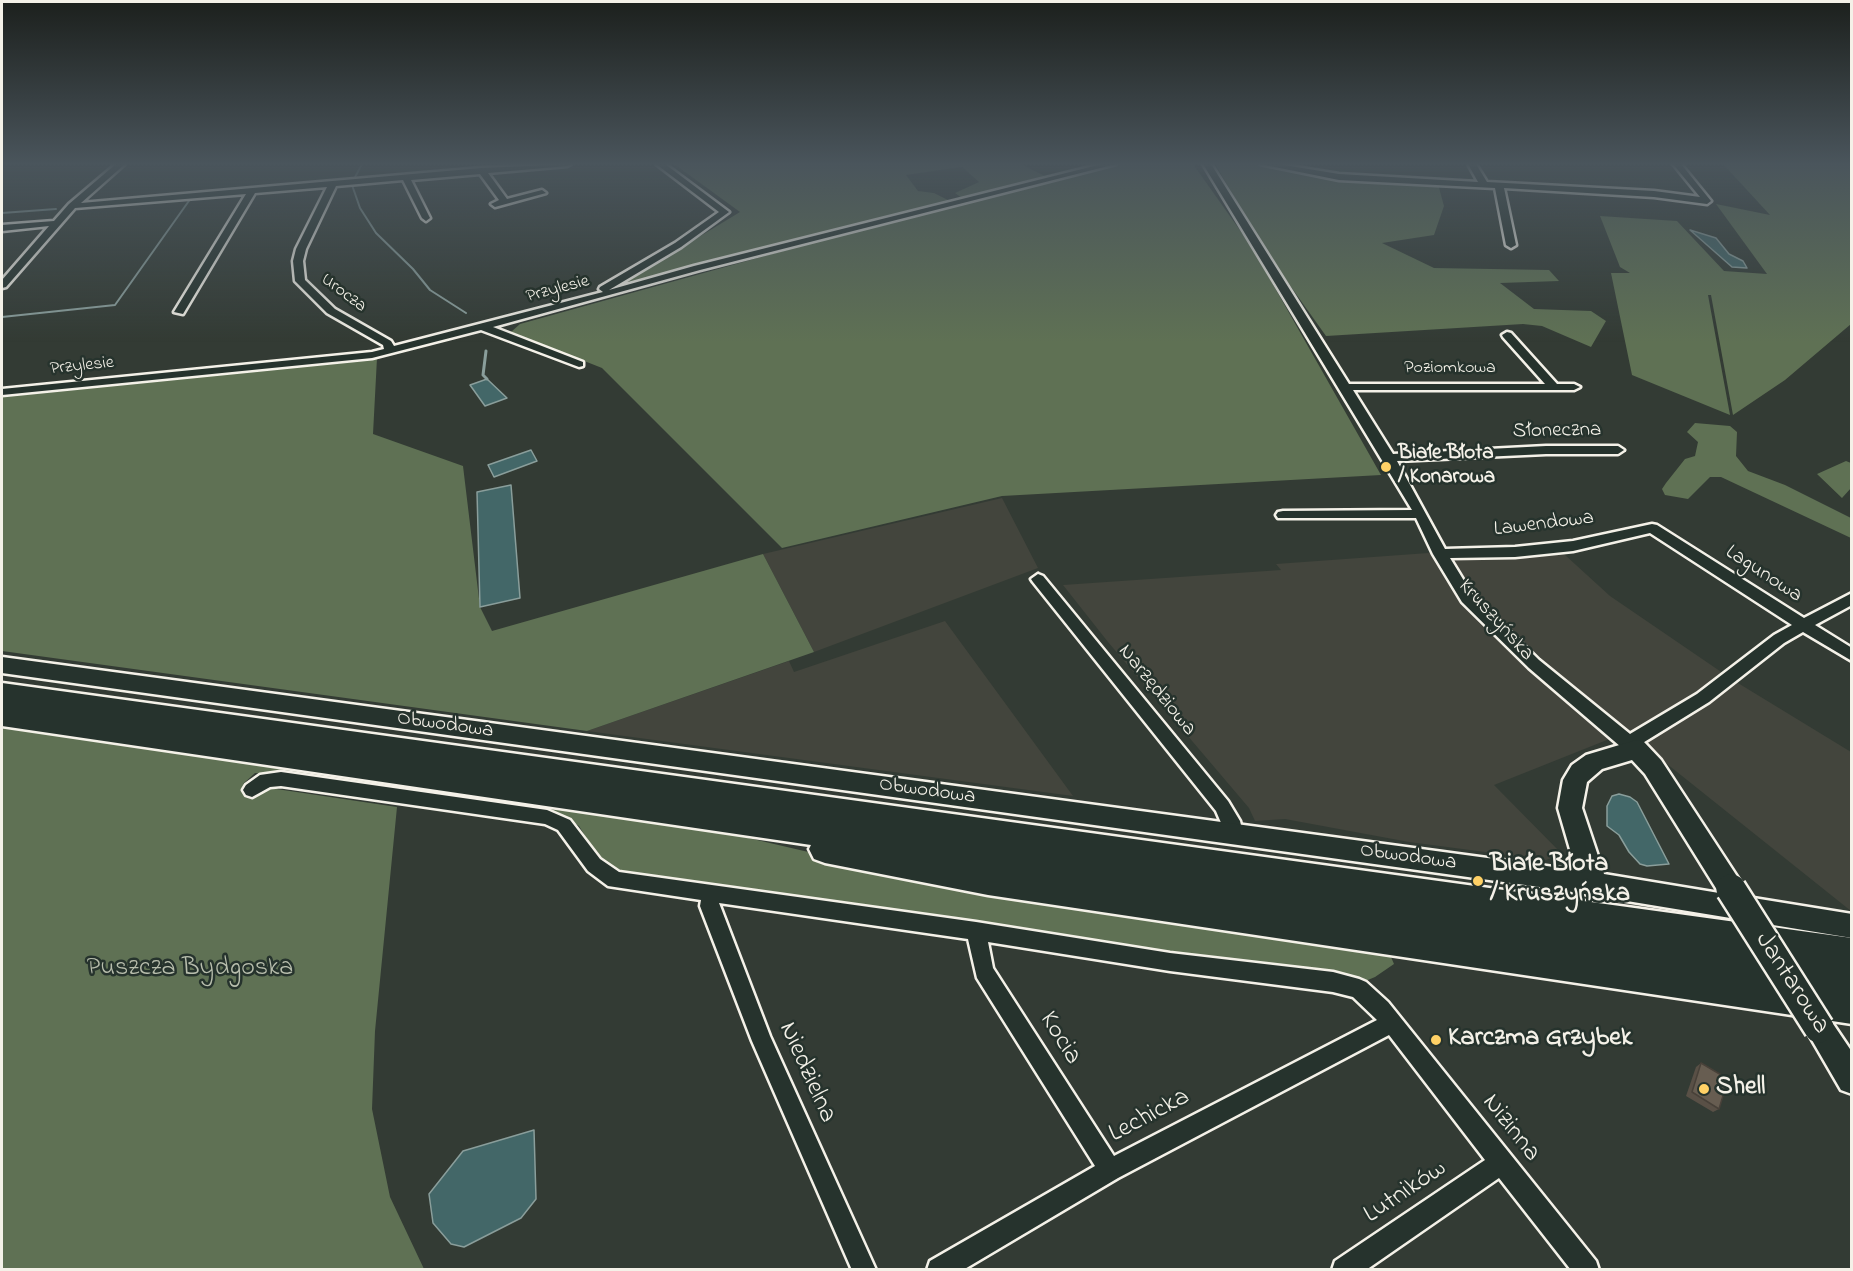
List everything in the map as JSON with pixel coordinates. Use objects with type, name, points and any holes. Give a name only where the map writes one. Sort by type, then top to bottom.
[{"type":"highway","points":[[2,694],[1851,955]]},
{"type":"highway","points":[[2,715],[1851,980]]},
{"type":"highway","points":[[703,816],[785,840],[878,861],[978,879],[1851,1006]]},
{"type":"street","points":[[2,228],[54,223]]},
{"type":"street","points":[[2,285],[57,223]]},
{"type":"street","points":[[179,312],[232,223]]},
{"type":"street","name":"Urocza","points":[[313,223],[298,261],[300,281],[331,311],[387,344],[391,351]]},
{"type":"street","points":[[586,300],[678,245],[709,223]]},
{"type":"street","name":"Przylesie","points":[[2,392],[372,355],[586,300],[697,268],[875,223]]},
{"type":"street","name":"Kruszyńska","points":[[1244,223],[1389,458],[1421,514],[1440,554],[1467,597],[1534,664],[1632,746],[1653,767],[1731,890]]},
{"type":"street","points":[[1507,223],[1511,245]]},
{"type":"street","points":[[483,327],[579,364]]},
{"type":"street","name":"Poziomkowa","points":[[1507,335],[1553,386]]},
{"type":"street","name":"Poziomkowa","points":[[1346,387],[1574,387]]},
{"type":"street","name":"Słoneczna","points":[[1389,458],[1546,450],[1618,450]]},
{"type":"street","points":[[1283,515],[1421,514]]},
{"type":"street","name":"Lawendowa","points":[[1440,554],[1515,552],[1573,546],[1652,528]]},
{"type":"street","name":"Lagunowa","points":[[1652,528],[1851,656]]},
{"type":"street","name":"Narzędziowa","points":[[1038,579],[1222,806],[1231,821],[1234,834]]},
{"type":"street","points":[[1594,885],[1570,808],[1575,780],[1580,772],[1594,762],[1632,746],[1635,739],[1703,698],[1779,639],[1851,598]]},
{"type":"street","name":"Obwodowa","points":[[2,665],[1234,834],[1594,885],[1851,926]]},
{"type":"street","name":"Nizinna","points":[[252,790],[266,780],[281,778],[547,817],[564,825],[594,866],[615,880],[976,931],[1170,962],[1333,982],[1359,989],[1381,1009],[1587,1269]]},
{"type":"street","name":"Jantarowa","points":[[1731,890],[1851,1079]]},
{"type":"street","name":"Niedzielna","points":[[711,895],[709,906],[762,1041],[864,1269]]},
{"type":"street","name":"Kocia","points":[[976,931],[984,971],[1110,1170]]},
{"type":"street","name":"Lechicka","points":[[939,1269],[1110,1170],[1391,1023]]},
{"type":"street","name":"Lutników","points":[[1344,1269],[1501,1163]]},
{"type":"shaded area","points":[[1002,498],[1038,568],[814,652],[763,554]]},
{"type":"shaded area","points":[[1553,544],[1610,596],[1733,680],[1851,752],[1851,911],[1627,732],[1494,785],[1562,854],[1546,860],[1409,842],[1285,819],[1255,821],[1249,808],[1108,642],[1063,585],[1281,570],[1276,564]]},
{"type":"shaded area","points":[[945,621],[1073,796],[587,731],[789,661],[794,672]]},
{"type":"green space","points":[[721,223],[869,223],[628,284],[623,283]]},
{"type":"green space","points":[[882,223],[1235,223],[1254,250],[1264,248],[1250,223],[1438,223],[1434,235],[1382,243],[1434,268],[1549,270],[1559,281],[1500,283],[1534,309],[1591,311],[1606,321],[1591,347],[1542,326],[1523,324],[1326,336],[1264,249],[1254,251],[1381,475],[1002,496],[782,548],[602,368],[511,332],[520,324]]},
{"type":"green space","points":[[1603,223],[1679,223],[1724,271],[1767,274],[1730,223],[1852,223],[1851,324],[1785,380],[1733,415],[1711,295],[1708,295],[1730,415],[1632,375],[1611,273],[1630,273],[1620,267]]},
{"type":"green space","points":[[377,358],[373,434],[463,466],[480,607],[492,631],[763,554],[814,652],[587,731],[2,651],[2,395]]},
{"type":"green space","points":[[1695,423],[1730,426],[1737,432],[1736,456],[1748,471],[1785,485],[1851,518],[1851,538],[1721,477],[1710,477],[1688,499],[1665,495],[1662,489],[1666,483],[1685,459],[1695,456],[1698,442],[1687,432]]},
{"type":"green space","points":[[1846,461],[1851,463],[1851,488],[1842,498],[1817,474]]},
{"type":"green space","name":"Puszcza Bydgoska","points":[[2,727],[727,833],[847,861],[1359,947],[1391,957],[1394,964],[1363,982],[633,873],[612,869],[600,860],[579,826],[562,815],[273,773],[255,773],[243,784],[397,807],[375,1031],[372,1109],[390,1197],[424,1269],[2,1269]]},
{"type":"water","points":[[1690,230],[1716,238],[1729,254],[1743,261],[1747,268],[1732,267]]},
{"type":"water","points":[[487,379],[507,398],[485,406],[470,385]]},
{"type":"water","points":[[531,450],[537,461],[494,477],[488,465]]},
{"type":"water","points":[[511,485],[520,598],[480,607],[477,492]]},
{"type":"water","points":[[1619,794],[1637,802],[1669,864],[1647,866],[1640,864],[1629,852],[1619,835],[1607,826],[1607,806],[1612,796]]},
{"type":"water","points":[[534,1130],[536,1199],[521,1218],[464,1247],[451,1244],[433,1223],[429,1194],[463,1151]]},
{"type":"building","name":"Shell","points":[[1701,1063],[1728,1079],[1719,1109],[1692,1092]]},
{"type":"waterway","points":[[2,317],[115,305],[173,223]]},
{"type":"waterway","points":[[370,223],[376,233],[413,269],[430,290],[466,313]]},
{"type":"waterway","points":[[486,351],[483,375],[487,379]]},
{"type":"place","name":"Białe Błota / Konarowa","points":[[1386,467]]},
{"type":"place","name":"Białe Błota / Kruszyńska","points":[[1478,881]]},
{"type":"place","name":"Karczma Grzybek","points":[[1436,1040]]},
{"type":"place","name":"Shell","points":[[1704,1089]]}]
